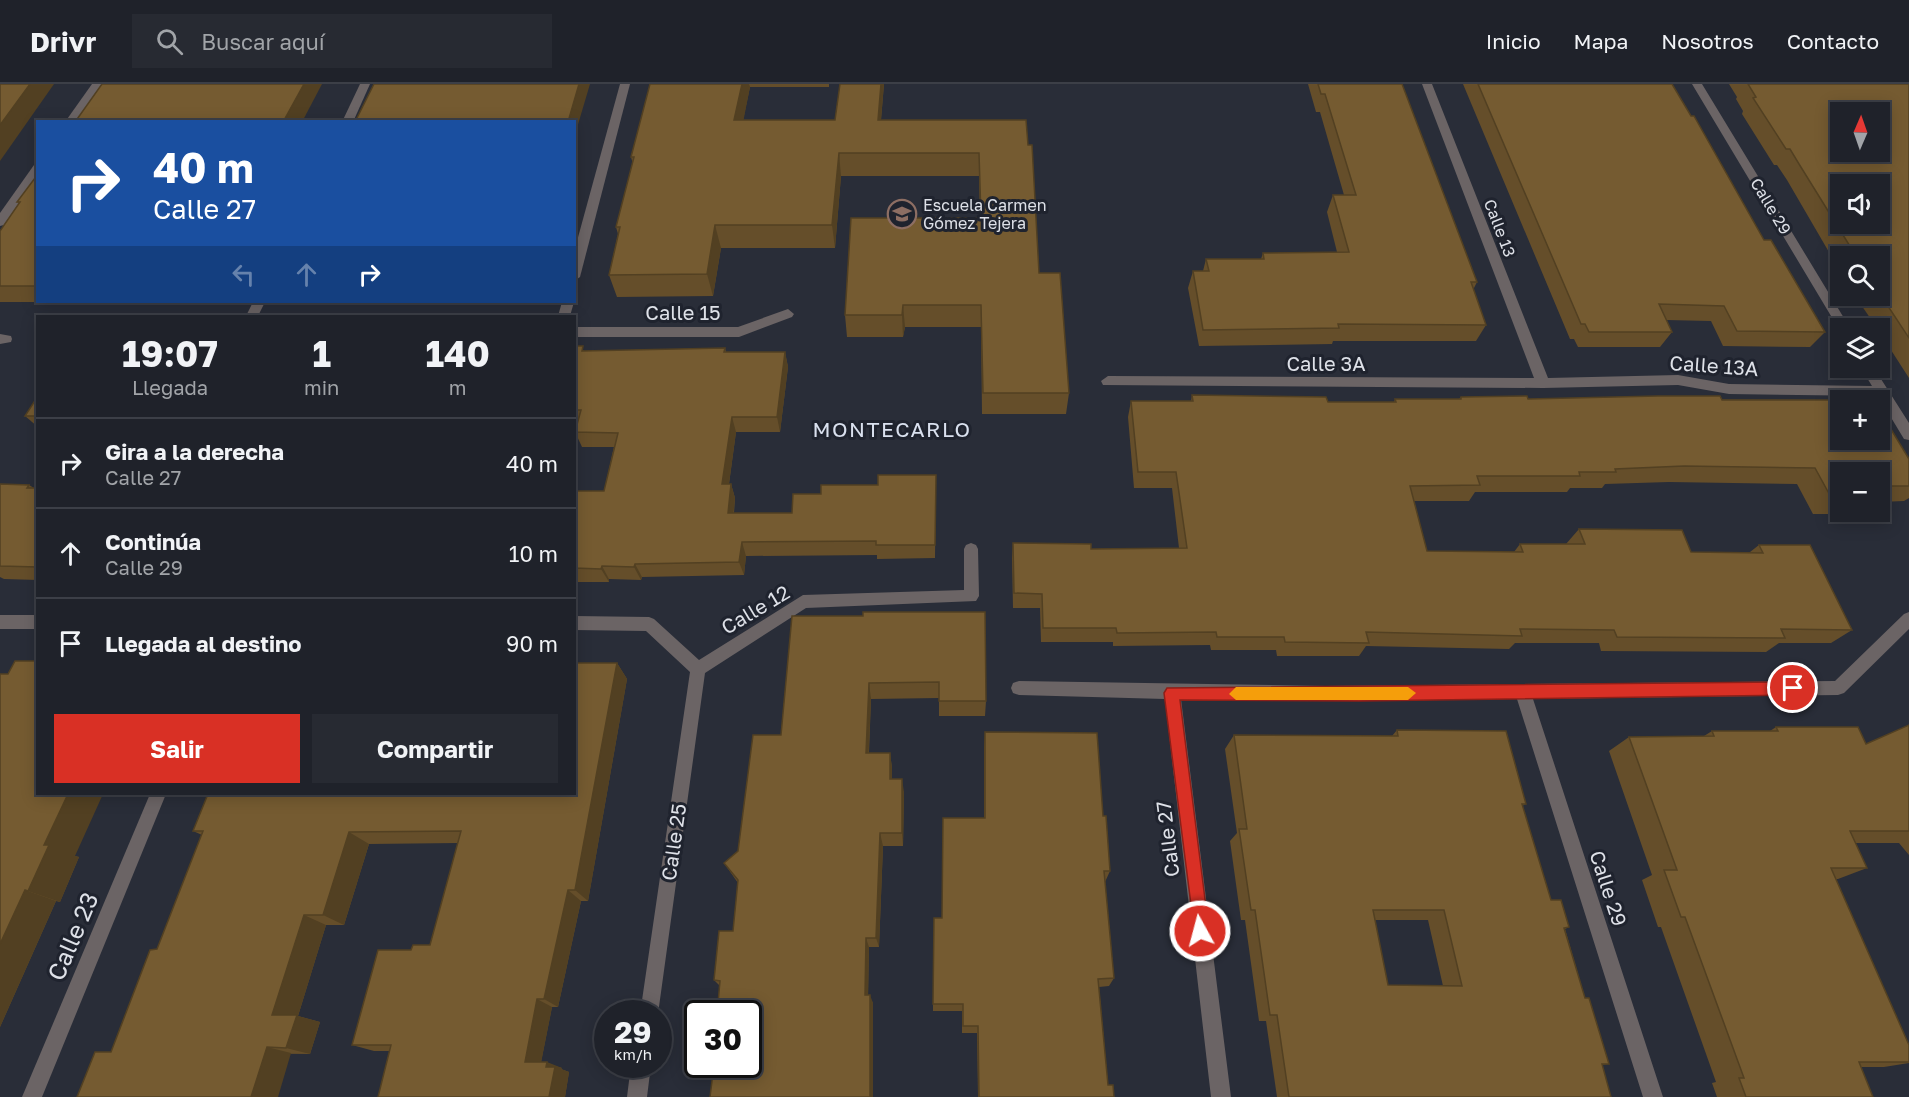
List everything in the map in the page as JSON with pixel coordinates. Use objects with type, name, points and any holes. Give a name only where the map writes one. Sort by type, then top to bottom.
[{"type":"street","points":[[71,120],[97,84]]},
{"type":"street","points":[[347,120],[365,84]]},
{"type":"street","points":[[576,269],[625,84]]},
{"type":"street","name":"Calle 13","points":[[1427,84],[1542,383]]},
{"type":"street","name":"Calle 29","points":[[1697,84],[1838,318]]},
{"type":"street","points":[[0,222],[36,171]]},
{"type":"street","name":"Calle 15","points":[[576,332],[740,332],[788,314]]},
{"type":"street","name":"Calle 13A","points":[[1542,383],[1678,380],[1729,389],[1830,390]]},
{"type":"street","name":"Calle 3A","points":[[1108,381],[1542,383]]},
{"type":"street","points":[[1890,404],[1909,435]]},
{"type":"street","name":"Calle 12","points":[[698,669],[803,602],[971,596],[970,549]]},
{"type":"street","points":[[1019,688],[1253,694],[1838,688],[1909,619]]},
{"type":"street","points":[[0,622],[36,622]]},
{"type":"street","points":[[576,623],[649,624],[698,669]]},
{"type":"street","name":"Calle 25","points":[[651,1000],[698,669]]},
{"type":"street","name":"Calle 27","points":[[1172,693],[1221,1097]]},
{"type":"street","name":"Calle 29","points":[[1523,693],[1653,1097]]},
{"type":"street","name":"Calle 23","points":[[32,1097],[158,795]]},
{"type":"street","points":[[637,1097],[639,1078]]},
{"type":"building","points":[[0,84],[30,84],[0,125]]},
{"type":"building","points":[[102,84],[304,84],[284,120],[76,120]]},
{"type":"building","points":[[374,84],[579,84],[569,120],[356,120]]},
{"type":"building","points":[[650,84],[742,84],[734,120],[835,120],[840,84],[881,84],[878,120],[1026,120],[1028,145],[1032,145],[1039,273],[1060,273],[1069,393],[983,393],[981,305],[903,305],[902,315],[845,315],[851,218],[981,218],[979,153],[839,153],[832,225],[715,225],[707,274],[609,275],[620,227],[616,227],[634,157],[631,157]]},
{"type":"building","points":[[1318,84],[1402,84],[1477,282],[1471,282],[1486,325],[1338,324],[1339,328],[1203,330],[1193,271],[1209,271],[1206,259],[1264,259],[1263,253],[1349,252],[1333,195],[1356,195],[1325,94],[1321,94]]},
{"type":"building","points":[[1478,84],[1672,84],[1691,116],[1694,116],[1764,240],[1771,240],[1825,332],[1737,331],[1724,306],[1659,304],[1672,332],[1589,332],[1585,324],[1581,324]]},
{"type":"building","points":[[1748,84],[1909,84],[1909,338],[1888,306],[1890,306],[1890,246],[1850,246],[1842,234],[1890,234],[1890,174],[1830,174],[1830,214],[1790,149],[1786,149],[1753,98],[1756,97]]},
{"type":"building","points":[[36,177],[36,286],[0,286],[0,231],[20,202],[17,202]]},
{"type":"building","points":[[576,346],[583,346],[582,351],[725,348],[724,352],[785,352],[777,417],[732,417],[722,484],[731,484],[728,513],[792,513],[793,494],[821,494],[821,485],[878,485],[878,475],[936,475],[935,545],[876,545],[876,541],[742,542],[739,562],[635,564],[634,567],[576,568],[576,491],[604,491],[618,433],[576,432],[581,410],[576,410]]},
{"type":"building","points":[[1192,395],[1326,397],[1328,402],[1396,402],[1395,399],[1527,396],[1528,399],[1720,396],[1722,400],[1830,400],[1830,450],[1890,450],[1890,428],[1909,459],[1909,486],[1890,486],[1890,462],[1830,462],[1830,495],[1815,468],[1684,466],[1615,469],[1616,472],[1579,472],[1580,476],[1477,476],[1480,485],[1410,486],[1427,551],[1523,552],[1520,544],[1585,544],[1579,529],[1682,530],[1691,552],[1763,553],[1759,545],[1810,545],[1852,630],[1781,629],[1785,638],[1617,637],[1614,630],[1520,629],[1522,636],[1366,632],[1369,643],[1285,642],[1284,637],[1217,637],[1216,632],[1117,633],[1116,628],[1043,628],[1042,594],[1014,593],[1013,543],[1091,544],[1091,549],[1187,548],[1176,472],[1138,472],[1131,401],[1193,401]]},
{"type":"building","points":[[36,399],[36,416],[25,416]]},
{"type":"building","points":[[0,484],[29,485],[27,488],[36,488],[36,567],[0,566]]},
{"type":"building","points":[[863,612],[985,612],[986,701],[939,701],[939,682],[869,683],[866,753],[890,753],[890,779],[902,779],[902,833],[880,833],[876,938],[866,938],[865,995],[870,995],[870,1097],[710,1097],[712,1078],[762,1078],[762,1000],[718,1000],[720,981],[714,980],[719,931],[733,931],[738,880],[724,863],[738,851],[753,735],[781,735],[792,616],[863,616]]},
{"type":"building","points":[[15,661],[36,661],[36,795],[68,795],[44,845],[49,845],[0,944],[0,674],[8,674]]},
{"type":"building","points":[[576,663],[617,663],[575,890],[568,890],[544,999],[537,999],[525,1062],[547,1062],[546,1067],[555,1067],[549,1097],[378,1097],[391,1045],[352,1045],[378,950],[411,950],[413,945],[430,945],[461,831],[349,832],[323,915],[304,915],[272,1015],[297,1015],[286,1048],[267,1047],[251,1097],[77,1097],[95,1052],[111,1052],[150,950],[157,949],[203,831],[193,831],[208,795],[576,795]]},
{"type":"building","points":[[1909,725],[1909,831],[1850,831],[1867,868],[1831,868],[1909,1045],[1909,1062],[1859,1062],[1873,1097],[1746,1097],[1739,1078],[1744,1078],[1685,917],[1681,917],[1664,870],[1677,870],[1629,737],[1714,736],[1712,731],[1778,731],[1776,727],[1858,727],[1866,744]]},
{"type":"building","points":[[1397,730],[1506,731],[1526,804],[1522,804],[1551,900],[1561,900],[1569,927],[1564,928],[1585,998],[1589,998],[1609,1064],[1602,1064],[1611,1097],[1289,1097],[1277,1015],[1270,1015],[1255,910],[1251,910],[1239,829],[1247,829],[1234,735],[1398,736]],"holes":[[[1373,910],[1444,910],[1462,986],[1388,985]]]},
{"type":"building","points":[[985,732],[1097,733],[1103,816],[1106,816],[1110,871],[1104,871],[1114,978],[1098,979],[1108,1085],[1113,1085],[1114,1097],[979,1097],[978,1026],[963,1026],[963,1004],[933,1004],[934,918],[942,918],[943,818],[985,818]]},
{"type":"slow traffic","points":[[1236,694],[1408,693]]},
{"type":"place","name":"Escuela Carmen Gómez Tejera","points":[[902,214]]},
{"type":"district","name":"MONTECARLO","points":[[892,429]]},
{"type":"route","points":[[1200,931],[1172,693],[1523,693],[1793,688]]}]
